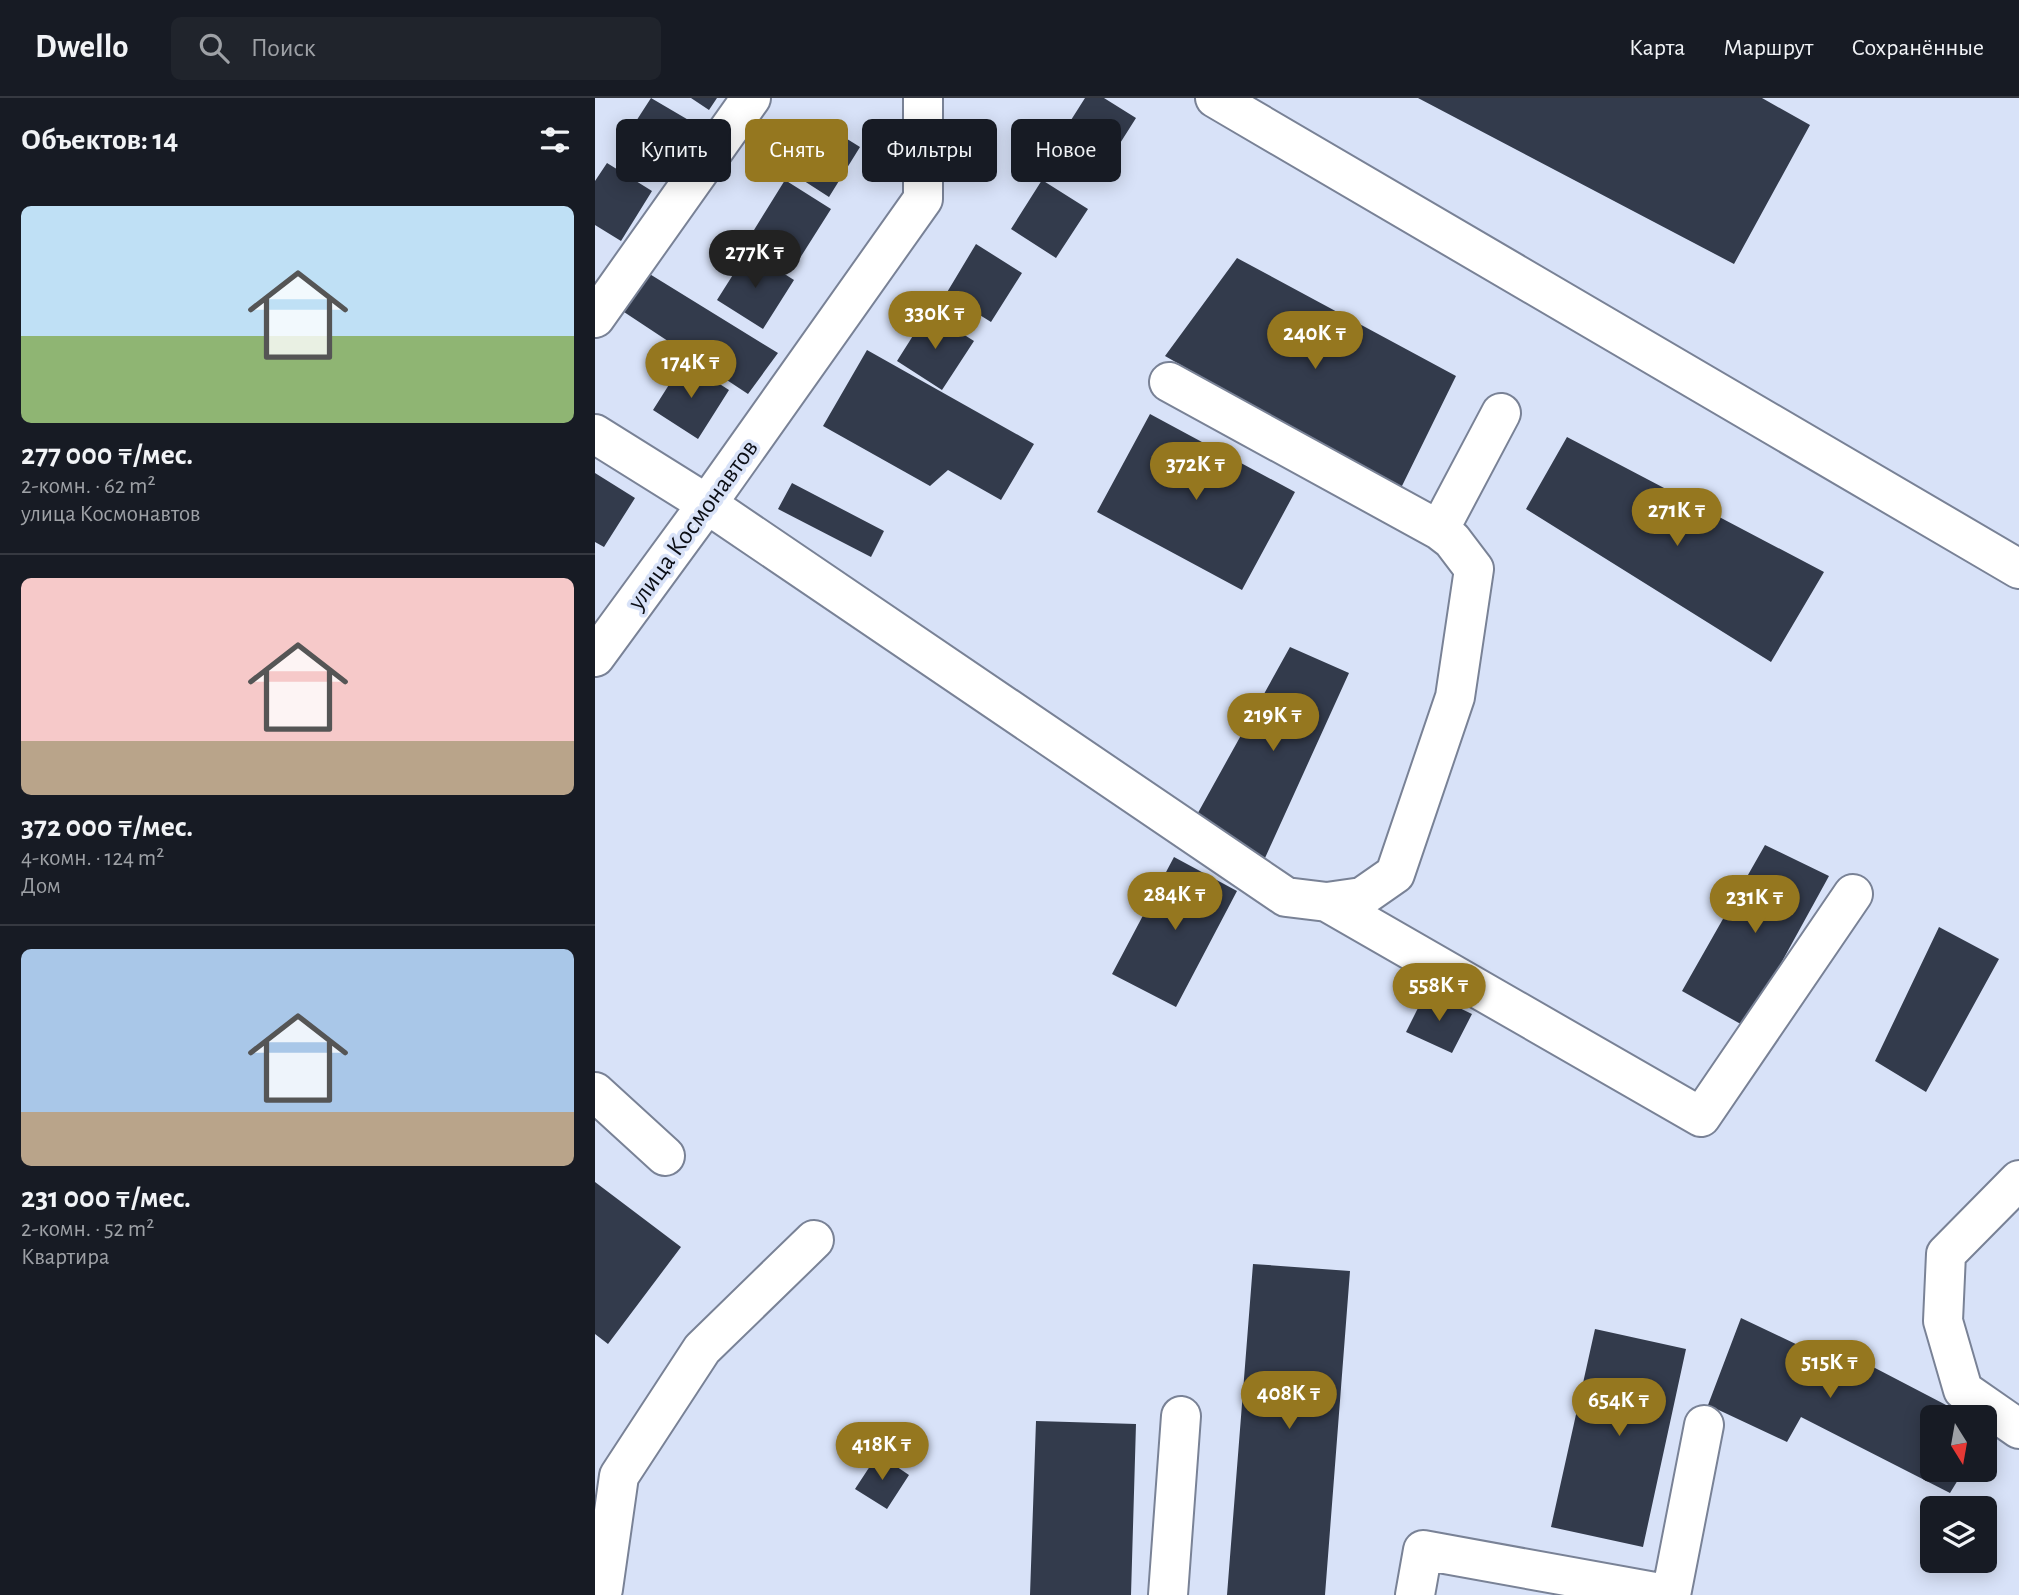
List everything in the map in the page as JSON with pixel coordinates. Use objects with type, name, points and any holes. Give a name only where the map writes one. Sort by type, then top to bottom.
[{"type":"street","points":[[595,318],[751,98]]},
{"type":"street","name":"улица Космонавтов","points":[[595,657],[923,199],[923,98]]},
{"type":"street","points":[[1215,98],[2019,569]]},
{"type":"street","points":[[595,434],[707,504],[1286,897],[1327,902],[1363,897],[1395,874],[1455,697],[1474,569],[1452,540],[1439,530],[1169,382]]},
{"type":"street","points":[[1439,530],[1501,413]]},
{"type":"street","points":[[1327,902],[1701,1117],[1853,894]]},
{"type":"street","points":[[595,1092],[665,1156]]},
{"type":"street","points":[[2019,1180],[1946,1254],[1943,1321],[1962,1390],[2019,1429]]},
{"type":"street","points":[[599,1595],[603,1589],[619,1476],[702,1349],[814,1240]]},
{"type":"street","points":[[1168,1595],[1181,1416]]},
{"type":"street","points":[[1415,1595],[1423,1550],[1671,1595],[1704,1425]]},
{"type":"building","points":[[651,98],[687,119],[637,119]]},
{"type":"building","points":[[691,98],[717,98],[709,110]]},
{"type":"building","points":[[1085,98],[1104,98],[1136,118],[1121,142],[1121,119],[1072,119]]},
{"type":"building","points":[[1418,98],[1762,98],[1810,125],[1734,264]]},
{"type":"building","points":[[848,140],[860,147],[848,166]]},
{"type":"building","points":[[607,163],[616,169],[616,182],[638,182],[652,191],[621,241],[595,225],[595,181]]},
{"type":"building","points":[[784,182],[788,182],[831,209],[800,258],[754,230]]},
{"type":"building","points":[[806,182],[838,182],[829,197]]},
{"type":"building","points":[[1041,182],[1045,182],[1088,209],[1056,258],[1011,229]]},
{"type":"building","points":[[976,244],[1022,273],[991,322],[946,294]]},
{"type":"building","points":[[748,251],[794,280],[763,329],[717,300]]},
{"type":"building","points":[[1237,258],[1456,376],[1400,490],[1165,356]]},
{"type":"building","points":[[648,273],[778,353],[748,394],[624,312]]},
{"type":"building","points":[[928,312],[974,341],[942,390],[897,361]]},
{"type":"building","points":[[867,350],[1034,444],[1001,500],[948,470],[930,486],[823,426]]},
{"type":"building","points":[[684,361],[729,390],[698,439],[653,410]]},
{"type":"building","points":[[1150,414],[1295,492],[1242,590],[1097,512]]},
{"type":"building","points":[[1567,437],[1824,572],[1771,662],[1526,509]]},
{"type":"building","points":[[595,473],[635,498],[604,547],[595,542]]},
{"type":"building","points":[[792,483],[884,531],[871,557],[778,509]]},
{"type":"building","points":[[1290,647],[1349,673],[1265,858],[1194,820]]},
{"type":"building","points":[[1765,845],[1829,876],[1746,1027],[1682,991]]},
{"type":"building","points":[[1174,857],[1237,891],[1176,1007],[1112,974]]},
{"type":"building","points":[[1939,927],[1999,959],[1926,1092],[1875,1061]]},
{"type":"building","points":[[1426,992],[1472,1014],[1452,1053],[1406,1032]]},
{"type":"building","points":[[595,1182],[681,1247],[608,1344],[595,1334]]},
{"type":"building","points":[[1253,1264],[1350,1271],[1325,1595],[1227,1595]]},
{"type":"building","points":[[1741,1318],[1825,1358],[1829,1344],[1946,1405],[1920,1405],[1920,1478],[1801,1417],[1787,1442],[1708,1405]]},
{"type":"building","points":[[1595,1329],[1686,1349],[1643,1547],[1551,1527]]},
{"type":"building","points":[[1036,1421],[1136,1424],[1131,1595],[1030,1595]]},
{"type":"building","points":[[878,1454],[909,1475],[887,1509],[855,1489]]},
{"type":"building","points":[[1928,1482],[1957,1482],[1950,1493]]}]
